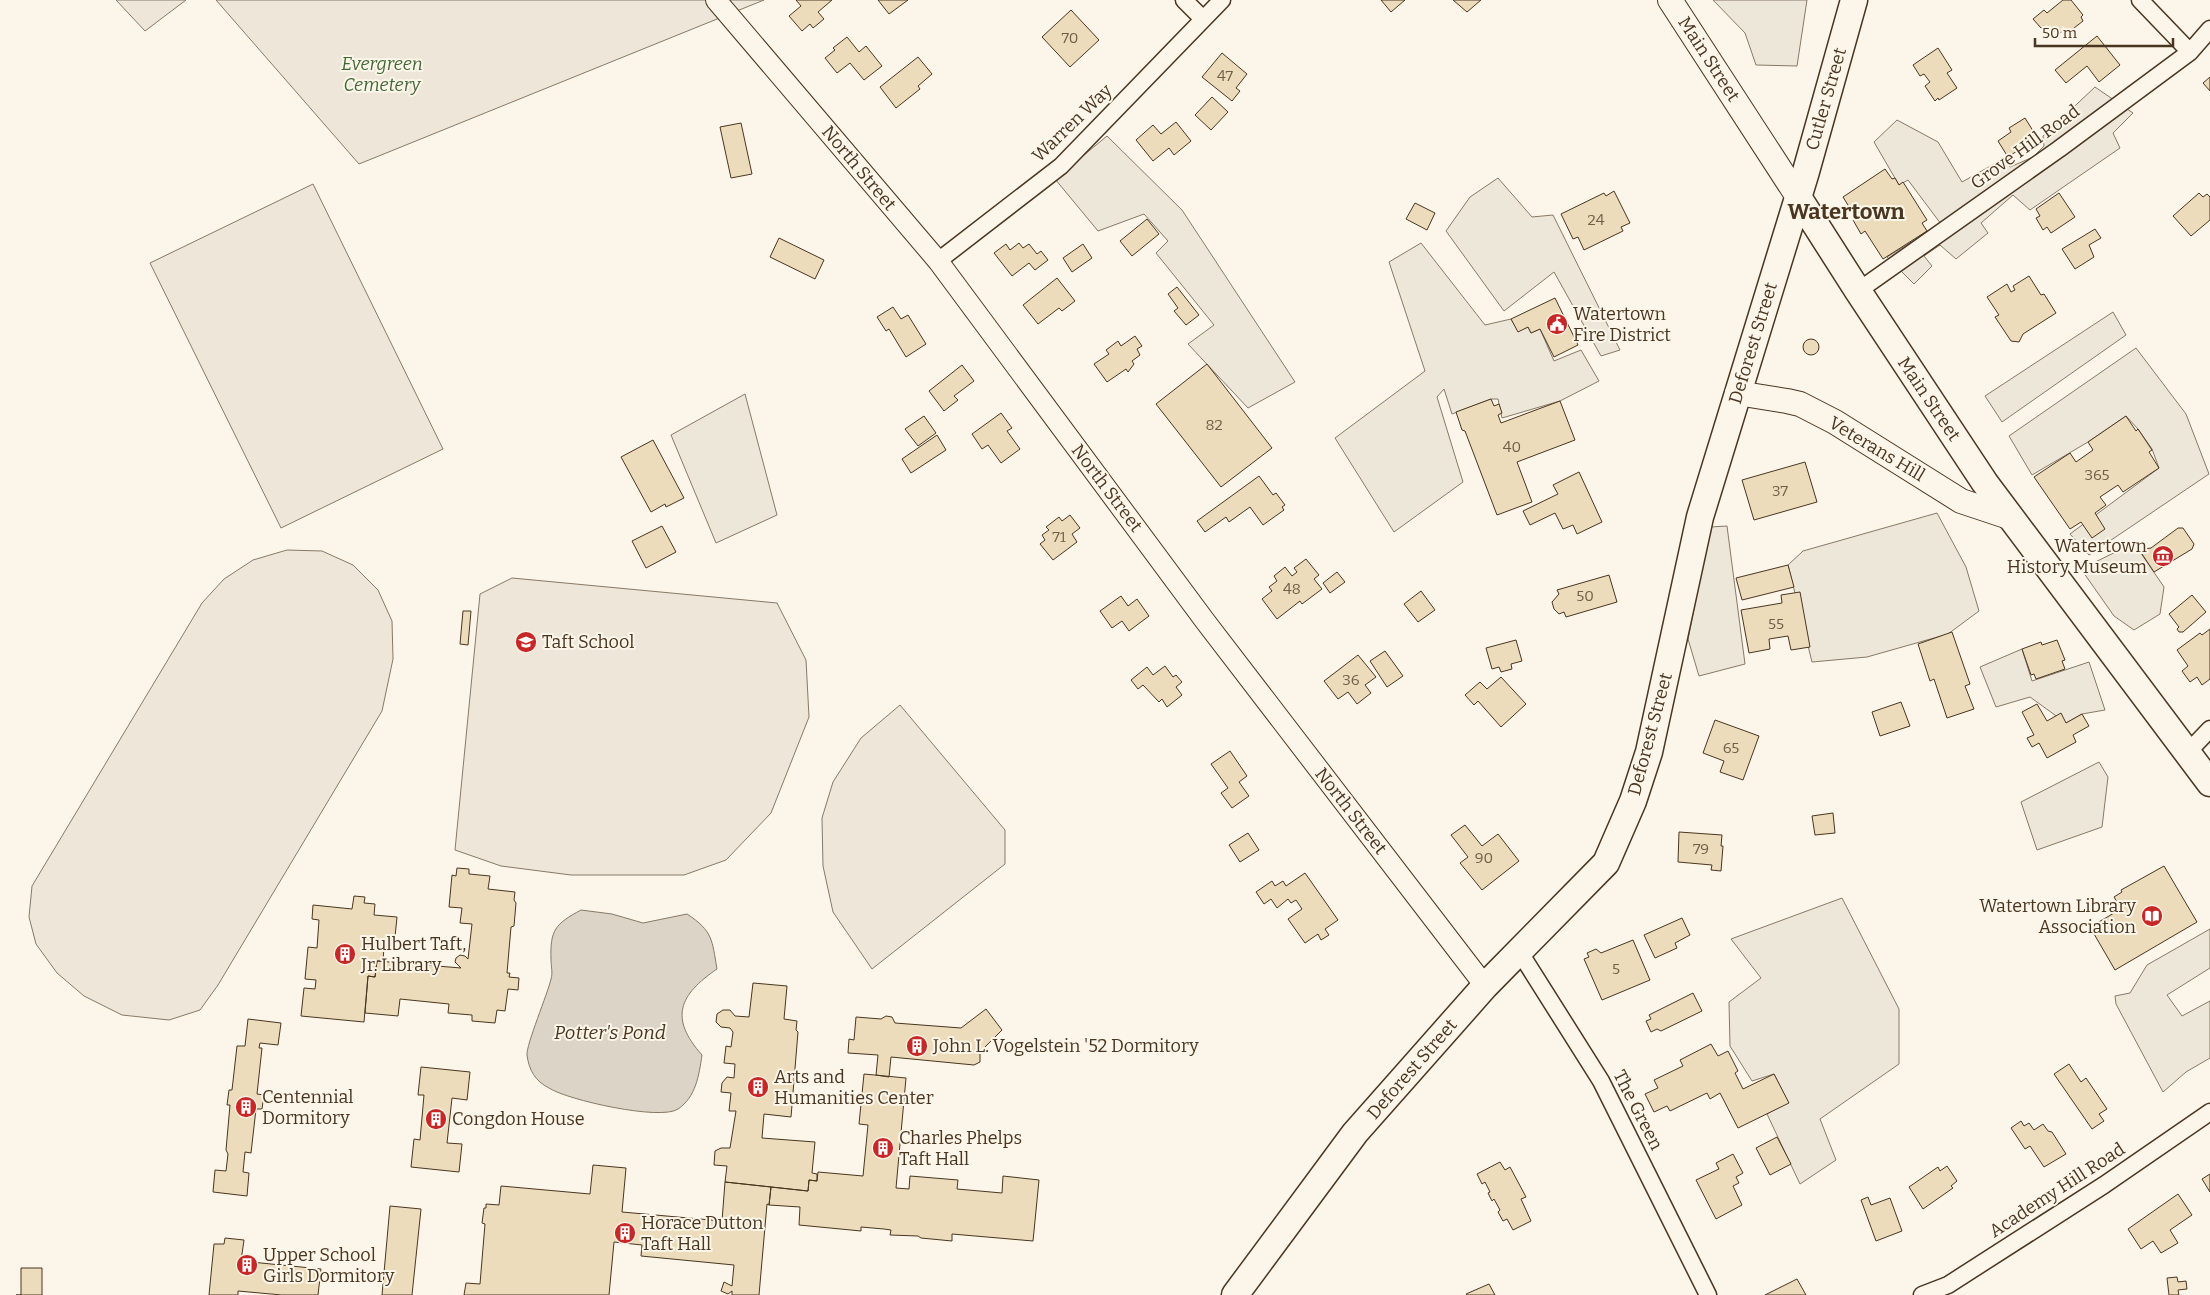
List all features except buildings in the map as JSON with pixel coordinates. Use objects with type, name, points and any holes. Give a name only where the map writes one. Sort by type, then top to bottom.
[{"type":"main road","name":"Main Street","points":[[1670,0],[1956,439],[2012,518],[2210,783]]},
{"type":"main road","name":"Cutler Street","points":[[1798,197],[1854,0]]},
{"type":"main road","name":"Deforest Street","points":[[1235,1295],[1355,1133],[1484,986],[1606,864],[1633,801],[1649,752],[1700,517],[1798,197]]},
{"type":"main road","name":"Veterans Hill","points":[[1737,393],[1800,404],[1835,422],[1961,500],[2012,518]]},
{"type":"street","name":"North Street","points":[[716,0],[938,261],[1205,621],[1484,986]]},
{"type":"street","points":[[1184,0],[1203,19]]},
{"type":"street","name":"Warren Way","points":[[938,261],[1061,166],[1222,0]]},
{"type":"street","points":[[2140,0],[2190,52]]},
{"type":"street","name":"Grove Hill Road","points":[[1858,291],[2059,149],[2190,52],[2210,29]]},
{"type":"street","points":[[2188,752],[2210,729]]},
{"type":"street","name":"The Green","points":[[1519,951],[1601,1081],[1708,1295]]},
{"type":"street","name":"Academy Hill Road","points":[[1922,1295],[1948,1285],[2104,1185],[2210,1112]]},
{"type":"green space","points":[[116,0],[186,0],[145,31]]},
{"type":"green space","name":"Evergreen Cemetery","points":[[216,0],[764,0],[359,164]]},
{"type":"green space","points":[[313,184],[443,449],[281,528],[150,263]]},
{"type":"green space","points":[[287,550],[322,551],[353,565],[378,590],[392,621],[393,659],[382,711],[218,985],[200,1010],[169,1020],[122,1015],[84,996],[57,973],[36,944],[29,917],[32,886],[202,603],[224,579],[253,560]]},
{"type":"green space","points":[[512,578],[777,603],[806,660],[809,717],[771,813],[726,860],[684,875],[571,875],[501,866],[455,850],[480,594]]},
{"type":"green space","points":[[900,705],[1005,830],[1005,864],[872,969],[833,912],[823,866],[822,818],[833,782],[861,738]]},
{"type":"shaded area","points":[[1713,0],[1807,0],[1797,66],[1756,65],[1745,33]]},
{"type":"shaded area","points":[[2095,87],[2133,113],[2113,133],[2120,148],[2030,210],[2013,195],[1981,223],[1988,233],[1956,259],[1940,245],[1924,256],[1932,266],[1914,284],[1887,257],[1941,224],[1908,180],[1899,185],[1874,142],[1897,120],[1938,142],[1962,182],[2003,159],[2010,167],[2033,157],[2044,146],[2043,136]]},
{"type":"shaded area","points":[[1107,136],[1182,210],[1295,382],[1248,408],[1188,344],[1214,325],[1156,253],[1168,241],[1144,214],[1098,231],[1055,179]]},
{"type":"shaded area","points":[[1498,178],[1532,217],[1553,215],[1620,350],[1601,356],[1554,272],[1504,311],[1446,231],[1470,197]]},
{"type":"shaded area","points":[[1421,243],[1485,325],[1511,319],[1518,331],[1528,327],[1531,333],[1540,329],[1554,361],[1581,350],[1599,381],[1560,401],[1502,418],[1498,399],[1491,399],[1452,414],[1444,389],[1437,397],[1463,482],[1394,532],[1335,438],[1425,371],[1389,262]]},
{"type":"shaded area","points":[[2113,312],[2126,335],[2002,422],[1985,396]]},
{"type":"shaded area","points":[[2136,348],[2186,414],[2209,474],[2089,555],[2070,534],[2159,468],[2152,449],[2126,416],[2088,442],[2032,475],[2009,436]]},
{"type":"shaded area","points":[[745,394],[777,515],[716,543],[671,435]]},
{"type":"shaded area","points":[[1937,513],[1966,567],[1979,611],[1948,634],[1867,657],[1812,662],[1788,565],[1803,551]]},
{"type":"shaded area","points":[[1727,526],[1745,664],[1699,676],[1688,639],[1710,527]]},
{"type":"shaded area","points":[[2134,543],[2164,587],[2160,614],[2134,630],[2114,616],[2081,569]]},
{"type":"shaded area","points":[[2022,649],[2032,681],[2089,662],[2105,710],[2082,714],[2066,723],[2030,697],[1996,707],[1980,667]]},
{"type":"shaded area","points":[[2099,762],[2108,777],[2102,827],[2037,850],[2021,802]]},
{"type":"shaded area","points":[[1842,898],[1899,1009],[1899,1064],[1820,1119],[1836,1160],[1800,1184],[1767,1114],[1788,1102],[1774,1074],[1752,1081],[1730,1046],[1729,1002],[1761,978],[1731,939]]},
{"type":"shaded area","points":[[2210,929],[2210,968],[2167,995],[2182,1016],[2210,1001],[2210,1058],[2186,1072],[2163,1092],[2116,1004],[2115,996],[2130,993],[2147,965]]},
{"type":"water","name":"Potter's Pond","points":[[581,910],[612,914],[643,923],[687,914],[707,931],[710,937],[717,969],[694,988],[683,1008],[682,1018],[685,1030],[702,1055],[700,1070],[693,1092],[678,1109],[668,1112],[634,1111],[574,1098],[559,1093],[540,1082],[529,1066],[528,1049],[552,977],[551,950],[553,935],[560,924]]},
{"type":"place","name":"Watertown Fire District","points":[[1557,324]]},
{"type":"place","name":"Watertown History Museum","points":[[2163,556]]},
{"type":"place","name":"Taft School","points":[[526,642]]},
{"type":"place","name":"Watertown Library Association","points":[[2152,916]]},
{"type":"place","name":"Hulbert Taft, Jr. Library","points":[[345,954]]},
{"type":"place","name":"John L. Vogelstein '52 Dormitory","points":[[917,1046]]},
{"type":"place","name":"Arts and Humanities Center","points":[[758,1087]]},
{"type":"place","name":"Centennial Dormitory","points":[[246,1107]]},
{"type":"place","name":"Congdon House","points":[[436,1119]]},
{"type":"place","name":"Charles Phelps Taft Hall","points":[[883,1148]]},
{"type":"place","name":"Horace Dutton Taft Hall","points":[[625,1233]]},
{"type":"place","name":"Upper School Girls Dormitory","points":[[247,1265]]},
{"type":"district","name":"Watertown","points":[[1846,211]]}]
